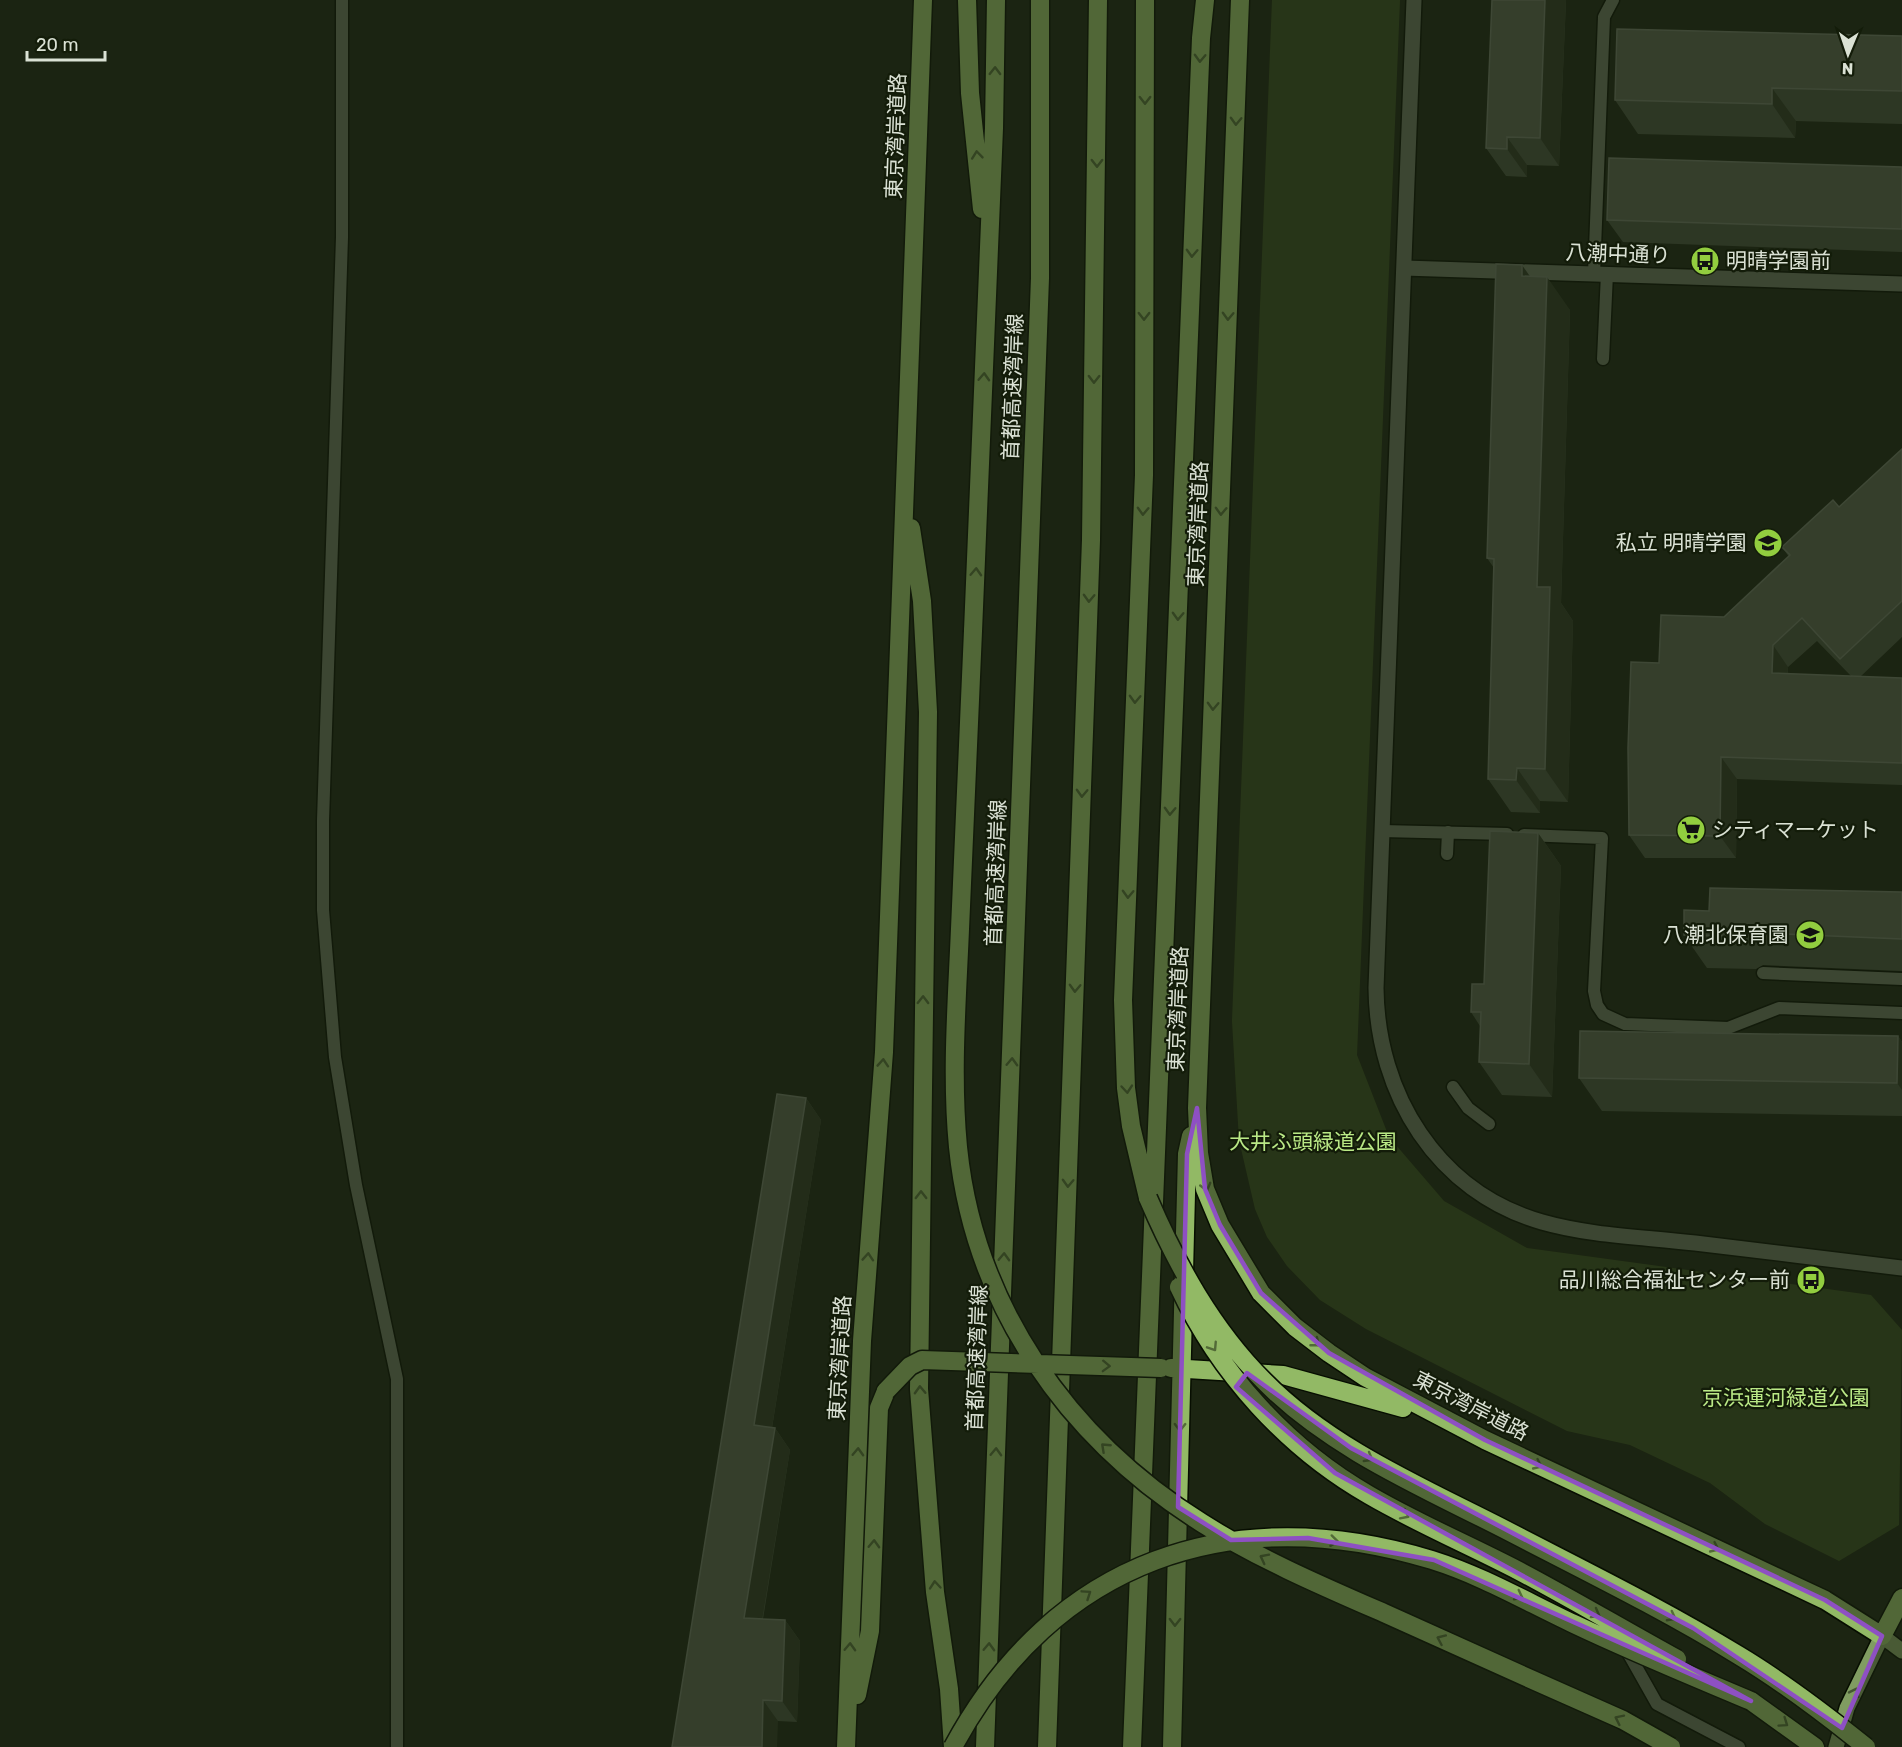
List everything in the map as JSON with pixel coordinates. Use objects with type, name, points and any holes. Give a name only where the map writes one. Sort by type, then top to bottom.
[{"type":"highway","name":"東京湾岸道路","points":[[846,1747],[862,1341],[884,1052],[923,0]]},
{"type":"highway","points":[[967,0],[970,93],[989,276]]},
{"type":"highway","points":[[996,0],[989,276],[955,1047],[958,1145],[964,1191],[979,1247],[1009,1321],[1032,1361],[1057,1396],[1090,1433],[1133,1473],[1202,1523],[1283,1568],[1623,1720],[1671,1747]]},
{"type":"highway","name":"首都高速湾岸線","points":[[985,1747],[1040,278],[1040,0]]},
{"type":"highway","points":[[1047,1747],[1091,540],[1098,0]]},
{"type":"highway","points":[[1145,0],[1144,475],[1123,1000],[1124,1045],[1131,1126],[1148,1198],[1167,1260],[1203,1331],[1247,1393],[1302,1448],[1367,1494],[1518,1571],[1751,1701],[1815,1747]]},
{"type":"highway","name":"東京湾岸道路","points":[[1132,1747],[1201,38],[1205,0]]},
{"type":"highway","name":"東京湾岸道路","points":[[1240,0],[1197,1108],[1198,1153],[1205,1189],[1220,1225],[1261,1293],[1295,1327],[1365,1377],[1485,1440],[1825,1600],[1882,1636]]},
{"type":"highway","points":[[905,484],[922,601],[928,712],[920,1389],[935,1592],[950,1689],[953,1747]]},
{"type":"highway","points":[[1172,1747],[1187,1154],[1197,1108]]},
{"type":"highway","points":[[1148,1198],[1171,1249],[1217,1327],[1264,1382],[1290,1405],[1319,1427],[1388,1469],[1720,1644],[1788,1688],[1866,1747]]},
{"type":"highway","points":[[846,1747],[870,1631],[878,1419],[881,1399],[910,1366],[922,1360],[1283,1374],[1385,1401],[1485,1440]]},
{"type":"highway","points":[[953,1747],[994,1680],[1017,1653],[1071,1605],[1133,1569],[1172,1554],[1248,1538],[1308,1538],[1394,1550],[1472,1574],[1626,1649],[1751,1701]]},
{"type":"highway","points":[[1882,1636],[1902,1598]]},
{"type":"main road","points":[[1836,1747],[1847,1708],[1882,1636],[1902,1651]]},
{"type":"street","points":[[1414,0],[1376,988],[1382,1046],[1391,1081],[1408,1115],[1429,1146],[1456,1174],[1502,1205],[1554,1225],[1902,1268]]},
{"type":"street","name":"八潮中通り","points":[[1404,267],[1902,284]]},
{"type":"lane","points":[[342,0],[342,237],[323,810],[323,910],[335,1057],[345,1122],[396,1379],[397,1747]]},
{"type":"lane","points":[[1603,358],[1600,274],[1604,17],[1613,0]]},
{"type":"lane","points":[[1382,831],[1602,838],[1594,991],[1597,1005],[1603,1014],[1625,1024],[1728,1028],[1779,1008],[1902,1012]]},
{"type":"lane","points":[[1447,854],[1448,832]]},
{"type":"lane","points":[[1763,973],[1902,979]]},
{"type":"lane","points":[[1453,1087],[1468,1108],[1489,1124]]},
{"type":"lane","points":[[1626,1649],[1657,1704],[1739,1747]]},
{"type":"highlighted area","points":[[1197,1108],[1205,1189],[1220,1225],[1261,1293],[1329,1353],[1485,1440],[1825,1600],[1882,1636],[1842,1728],[1693,1628],[1351,1448],[1247,1373],[1236,1387],[1335,1473],[1751,1701],[1434,1560],[1308,1538],[1231,1540],[1178,1507],[1187,1154]]},
{"type":"green space","points":[[1272,0],[1400,0],[1357,1055],[1389,1137],[1444,1201],[1527,1248],[1871,1295],[1902,1330],[1899,1525],[1839,1561],[1765,1524],[1710,1483],[1630,1445],[1567,1431],[1366,1329],[1320,1300],[1287,1266],[1267,1237],[1255,1209],[1239,1140],[1232,1021]]},
{"type":"building","points":[[1492,0],[1545,0],[1540,138],[1507,137],[1507,149],[1486,148]]},
{"type":"building","points":[[1617,29],[1902,36],[1902,91],[1772,88],[1772,104],[1615,100]]},
{"type":"building","points":[[1609,158],[1902,167],[1902,229],[1607,220]]},
{"type":"building","points":[[1496,264],[1522,265],[1522,276],[1547,277],[1537,587],[1550,587],[1545,769],[1517,768],[1516,780],[1488,779],[1494,559],[1487,558]]},
{"type":"building","points":[[1902,449],[1902,601],[1840,659],[1802,618],[1773,645],[1772,673],[1902,678],[1902,763],[1721,757],[1720,836],[1629,835],[1628,748],[1631,662],[1659,663],[1661,615],[1724,617],[1790,555],[1782,547],[1833,500],[1839,507]]},
{"type":"building","points":[[1490,831],[1538,833],[1529,1064],[1479,1062],[1481,1012],[1471,1012],[1472,984],[1484,984]]},
{"type":"building","points":[[1710,888],[1902,892],[1902,939],[1740,932],[1733,936],[1684,935],[1684,910],[1709,911]]},
{"type":"building","points":[[1580,1031],[1898,1036],[1897,1083],[1579,1078]]},
{"type":"building","points":[[777,1094],[806,1098],[754,1425],[775,1428],[744,1618],[785,1620],[782,1701],[763,1700],[762,1747],[672,1747]]},
{"type":"place","name":"明晴学園前","points":[[1705,261]]},
{"type":"place","name":"私立 明晴学園","points":[[1768,543]]},
{"type":"place","name":"シティマーケット","points":[[1691,830]]},
{"type":"place","name":"八潮北保育園","points":[[1810,935]]},
{"type":"place","name":"品川総合福祉センター前","points":[[1811,1280]]},
{"type":"park label","name":"大井ふ頭緑道公園","points":[[1313,1142]]},
{"type":"park label","name":"京浜運河緑道公園","points":[[1786,1398]]}]
